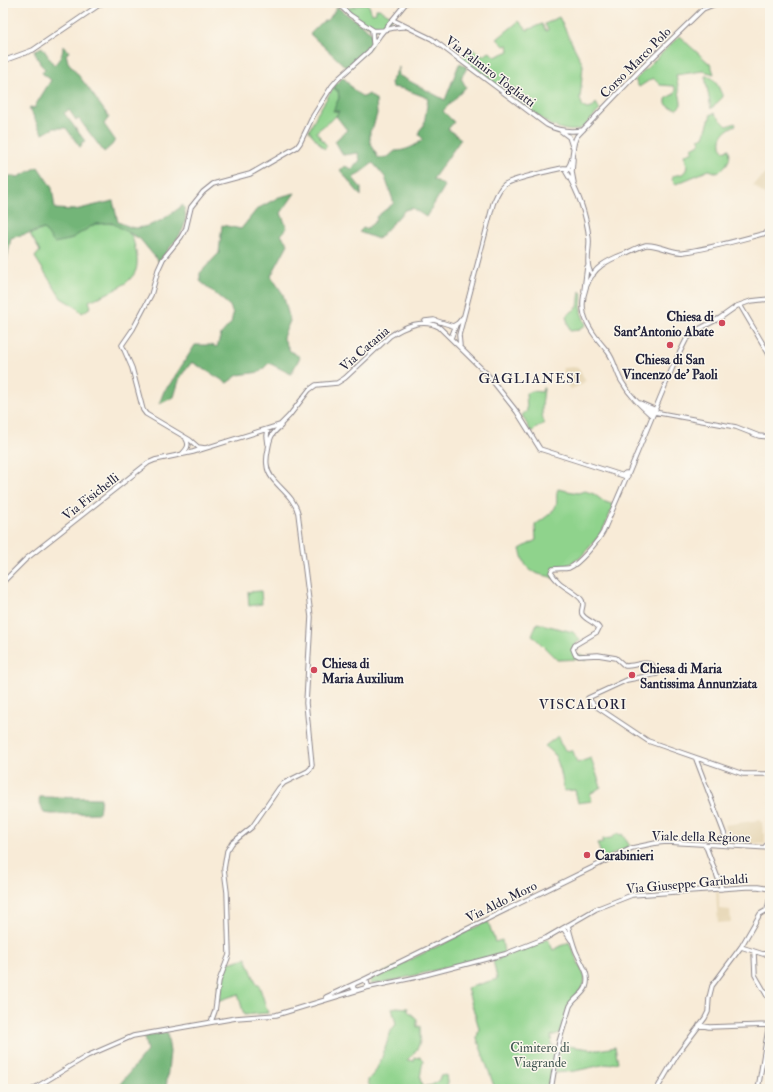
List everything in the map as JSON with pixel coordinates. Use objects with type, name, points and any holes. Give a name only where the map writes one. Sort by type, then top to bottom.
[{"type":"street","points":[[3,61],[36,48],[102,3]]},
{"type":"street","points":[[337,3],[350,15],[380,35]]},
{"type":"street","points":[[193,452],[190,443],[186,438],[148,416],[144,412],[132,368],[122,345],[133,329],[151,295],[158,270],[163,259],[186,228],[191,207],[194,202],[208,186],[250,174],[297,147],[313,116],[332,86],[372,46],[383,30],[390,24],[406,3]]},
{"type":"street","name":"Corso Marco Polo","points":[[573,144],[577,136],[703,9],[718,3]]},
{"type":"street","points":[[393,20],[400,24]]},
{"type":"street","points":[[390,24],[400,24]]},
{"type":"street","points":[[390,24],[394,27]]},
{"type":"street","name":"Via Palmiro Togliatti","points":[[400,24],[432,39],[542,122],[567,133],[574,132],[577,136]]},
{"type":"street","points":[[372,30],[378,31],[394,27],[411,28]]},
{"type":"street","points":[[372,30],[374,36],[372,46]]},
{"type":"street","points":[[572,149],[567,133],[583,130]]},
{"type":"street","points":[[565,170],[571,162],[573,144]]},
{"type":"street","points":[[573,144],[572,172],[588,231],[590,247],[584,295],[586,320],[594,335],[609,354],[622,382],[642,407],[654,412],[736,427],[763,437],[770,437]]},
{"type":"street","points":[[565,170],[572,180],[576,190]]},
{"type":"street","points":[[460,346],[458,339],[460,331],[494,204],[499,191],[509,182],[551,172],[565,170],[572,172]]},
{"type":"street","points":[[584,295],[590,280],[599,267],[640,247],[648,245],[677,252],[693,251],[770,232]]},
{"type":"street","points":[[588,260],[589,271],[593,275]]},
{"type":"street","points":[[587,270],[587,277],[590,280]]},
{"type":"street","points":[[770,299],[740,304],[720,318],[690,335],[681,348],[632,466],[625,475],[624,483],[603,532],[593,545],[571,567],[552,570],[552,574],[560,584],[581,599],[583,603],[583,616],[596,624],[599,628],[597,632],[575,645],[573,649],[575,654],[579,656],[598,655],[616,658],[626,666],[650,663],[655,668],[657,674],[626,680],[590,697],[594,705],[648,741],[696,759],[743,774],[770,774]]},
{"type":"street","points":[[740,304],[770,356]]},
{"type":"street","points":[[451,337],[456,326],[464,316]]},
{"type":"street","points":[[421,322],[434,320],[450,326],[456,326]]},
{"type":"street","points":[[421,322],[434,324],[451,337],[487,374],[517,412],[540,449],[616,474],[625,475]]},
{"type":"street","name":"Via Catania","points":[[202,450],[268,429],[283,422],[309,390],[316,385],[341,381],[390,336],[421,322]]},
{"type":"street","points":[[451,337],[460,331]]},
{"type":"street","points":[[637,402],[654,412]]},
{"type":"street","points":[[269,438],[283,422]]},
{"type":"street","points":[[211,1022],[215,1011],[219,981],[227,962],[229,949],[227,892],[224,869],[225,858],[229,847],[252,827],[284,783],[311,768],[312,760],[306,703],[311,611],[298,513],[292,499],[270,475],[267,464],[269,438],[268,429]]},
{"type":"street","points":[[255,433],[269,438]]},
{"type":"street","points":[[190,443],[198,447],[208,448]]},
{"type":"street","points":[[182,454],[190,443]]},
{"type":"street","name":"Via Fisichelli","points":[[3,582],[26,558],[148,463],[155,460],[202,450]]},
{"type":"street","points":[[696,759],[729,846]]},
{"type":"street","points":[[765,848],[770,840]]},
{"type":"street","name":"Viale della Regione","points":[[632,848],[656,843],[770,848]]},
{"type":"street","points":[[705,844],[722,889]]},
{"type":"street","name":"Via Aldo Moro","points":[[354,984],[632,848]]},
{"type":"street","name":"Via Giuseppe Garibaldi","points":[[382,984],[494,958],[546,938],[601,907],[632,895],[758,887],[770,888]]},
{"type":"street","points":[[657,1089],[677,1055],[707,1016],[712,986],[741,947],[760,914],[766,910],[770,897]]},
{"type":"street","points":[[568,925],[572,943]]},
{"type":"street","points":[[550,1089],[559,1042],[570,1006],[582,992],[586,984],[586,971],[563,928]]},
{"type":"street","points":[[741,947],[763,954],[770,953]]},
{"type":"street","points":[[754,952],[755,975],[770,1001]]},
{"type":"street","points":[[365,988],[367,987],[370,978],[379,972]]},
{"type":"street","points":[[363,980],[366,980],[372,985],[382,984]]},
{"type":"street","points":[[271,1015],[328,997],[354,984],[353,988],[356,990]]},
{"type":"street","points":[[33,1089],[87,1056],[127,1038],[236,1018],[271,1015],[356,990],[382,984]]},
{"type":"street","points":[[758,1089],[770,1018]]},
{"type":"street","points":[[699,1025],[708,1027],[768,1025]]},
{"type":"shaded area","points":[[770,169],[770,200],[753,185]]},
{"type":"shaded area","points":[[562,368],[579,368],[586,382],[584,381],[583,384],[570,390],[566,383],[564,383],[564,380],[567,379]]},
{"type":"shaded area","points":[[760,820],[760,822],[762,822],[763,833],[765,833],[765,844],[730,843],[724,825]]},
{"type":"shaded area","points":[[716,892],[719,892],[719,909],[730,910],[731,922],[718,923]]},
{"type":"green space","points":[[368,3],[372,14],[376,13],[376,9],[379,9],[393,17],[387,24],[380,27],[369,27],[346,9]]},
{"type":"green space","points":[[337,7],[371,32],[372,43],[370,47],[347,68],[310,34],[322,22],[329,19]]},
{"type":"green space","points":[[559,17],[583,65],[580,99],[583,107],[587,109],[592,108],[596,103],[600,110],[585,126],[576,130],[564,130],[549,124],[461,58],[473,49],[482,56],[490,52],[495,57],[509,51],[508,45],[504,46],[497,39],[519,21],[527,30],[542,24],[546,31],[548,30],[545,24]]},
{"type":"green space","points":[[679,36],[711,65],[714,74],[703,71],[676,75],[681,102],[681,105],[677,109],[666,104],[666,99],[674,94],[676,90],[674,86],[660,85],[653,78],[639,87],[635,80]]},
{"type":"green space","points":[[64,45],[69,52],[66,54],[68,62],[109,117],[104,124],[115,140],[104,152],[79,119],[76,120],[69,110],[64,113],[85,141],[81,143],[82,146],[80,147],[66,128],[54,128],[43,134],[31,111],[32,109],[29,109],[30,107],[35,108],[51,80],[42,73],[45,69],[41,65],[34,51],[42,47],[54,65],[61,57]]},
{"type":"green space","points":[[461,63],[467,68],[461,78],[466,87],[443,111],[454,122],[448,129],[461,139],[433,179],[445,186],[426,217],[412,208],[405,210],[378,239],[359,232],[363,228],[366,229],[377,220],[376,217],[394,203],[385,177],[373,163],[353,178],[361,188],[361,196],[340,170],[345,166],[352,169],[360,160],[358,153],[343,155],[335,141],[347,130],[336,116],[339,111],[333,111],[339,98],[338,90],[335,90],[335,85],[342,78],[345,79],[358,94],[364,97],[369,94],[376,100],[377,114],[373,127],[370,131],[370,141],[378,158],[388,157],[395,151],[410,148],[423,139],[419,135],[419,131],[424,125],[428,98],[404,89],[392,87],[391,82],[399,67],[398,75],[445,100],[459,64]]},
{"type":"green space","points":[[705,76],[708,76],[714,80],[723,97],[711,109]]},
{"type":"green space","points":[[335,85],[335,89],[338,90],[339,98],[334,111],[339,111],[336,116],[316,132],[327,146],[324,149],[309,131],[316,116]]},
{"type":"green space","points":[[714,113],[727,126],[735,123],[736,125],[728,129],[721,138],[721,146],[723,151],[729,149],[730,157],[728,162],[718,173],[709,170],[676,184],[672,180],[672,176],[682,174],[686,170],[687,165],[684,155],[693,151],[692,148],[699,144],[700,141],[698,139],[704,137],[711,114]]},
{"type":"green space","points":[[38,167],[52,188],[55,209],[75,210],[113,201],[118,222],[129,227],[136,228],[149,226],[167,217],[183,205],[185,222],[183,229],[159,262],[140,239],[112,223],[95,224],[69,240],[54,243],[44,229],[11,238],[5,269],[3,270],[3,170],[6,170],[8,176],[18,177]]},
{"type":"green space","points":[[295,193],[281,213],[287,228],[281,235],[288,244],[271,276],[283,294],[290,321],[283,337],[290,351],[300,357],[291,374],[269,363],[260,372],[238,375],[227,383],[192,362],[180,377],[174,397],[159,404],[164,391],[195,345],[211,345],[217,347],[221,334],[231,323],[233,314],[230,306],[200,281],[200,273],[219,253],[222,225],[241,229],[257,209],[279,197]]},
{"type":"green space","points":[[112,223],[121,227],[132,236],[137,257],[136,271],[126,283],[89,301],[91,307],[82,313],[76,307],[61,298],[35,257],[40,251],[30,234],[44,229],[69,240],[95,224]]},
{"type":"green space","points":[[580,291],[582,294],[581,312],[586,325],[579,330],[570,331],[566,316],[578,307]]},
{"type":"green space","points":[[543,388],[542,410],[544,423],[531,432],[522,415],[527,411],[526,393],[532,391],[542,392]]},
{"type":"green space","points":[[558,489],[578,493],[585,491],[594,494],[603,501],[614,505],[601,534],[580,558],[566,566],[553,568],[554,579],[529,569],[524,563],[520,549],[536,540],[535,525],[550,514],[555,508]]},
{"type":"green space","points":[[261,591],[262,604],[249,606],[248,592]]},
{"type":"green space","points":[[537,623],[573,632],[581,640],[576,643],[574,654],[586,656],[586,661],[583,659],[557,660],[532,635]]},
{"type":"green space","points":[[558,736],[560,743],[565,750],[573,751],[577,763],[591,758],[601,787],[590,794],[592,801],[578,803],[575,790],[564,791],[561,772],[556,758],[545,746]]},
{"type":"green space","points":[[40,797],[101,798],[99,813],[44,813],[39,800]]},
{"type":"green space","points":[[618,833],[620,835],[622,834],[630,846],[603,859],[597,843],[603,842],[603,839],[611,838]]},
{"type":"green space","points":[[488,921],[495,942],[502,940],[504,953],[392,981],[370,983],[371,979]]},
{"type":"green space","name":"Cimitero di Viagrande","points":[[548,939],[553,950],[569,942],[585,977],[584,986],[578,994],[576,993],[576,996],[568,1008],[560,1033],[551,1036],[552,1046],[556,1046],[554,1059],[558,1058],[561,1045],[598,1050],[615,1047],[618,1062],[575,1071],[555,1073],[557,1060],[554,1060],[548,1089],[495,1089],[477,1038],[479,1028],[467,988],[497,979],[493,960],[499,960],[499,958]]},
{"type":"green space","points":[[246,958],[257,985],[259,985],[268,1013],[244,1015],[238,994],[218,1001],[219,986],[223,974],[226,973],[225,970],[228,963]]},
{"type":"green space","points":[[392,1008],[408,1008],[407,1010],[417,1019],[417,1027],[420,1026],[419,1045],[415,1052],[407,1060],[414,1061],[415,1058],[420,1057],[423,1060],[420,1078],[422,1087],[432,1085],[439,1080],[440,1076],[446,1075],[448,1089],[372,1089],[368,1083],[368,1080],[375,1072],[381,1060],[391,1031],[396,1024]]},
{"type":"green space","points":[[167,1032],[170,1052],[166,1089],[116,1089],[147,1051],[144,1036]]},
{"type":"place","name":"Chiesa di Sant'Antonio Abate","points":[[722,323]]},
{"type":"place","name":"Chiesa di San Vincenzo de' Paoli","points":[[670,345]]},
{"type":"place","name":"Chiesa di Maria Auxilium","points":[[314,670]]},
{"type":"place","name":"Chiesa di Maria Santissima Annunziata","points":[[632,675]]},
{"type":"place","name":"Carabinieri","points":[[587,855]]},
{"type":"district","name":"GAGLIANESI","points":[[530,378]]},
{"type":"district","name":"VISCALORI","points":[[583,704]]}]
